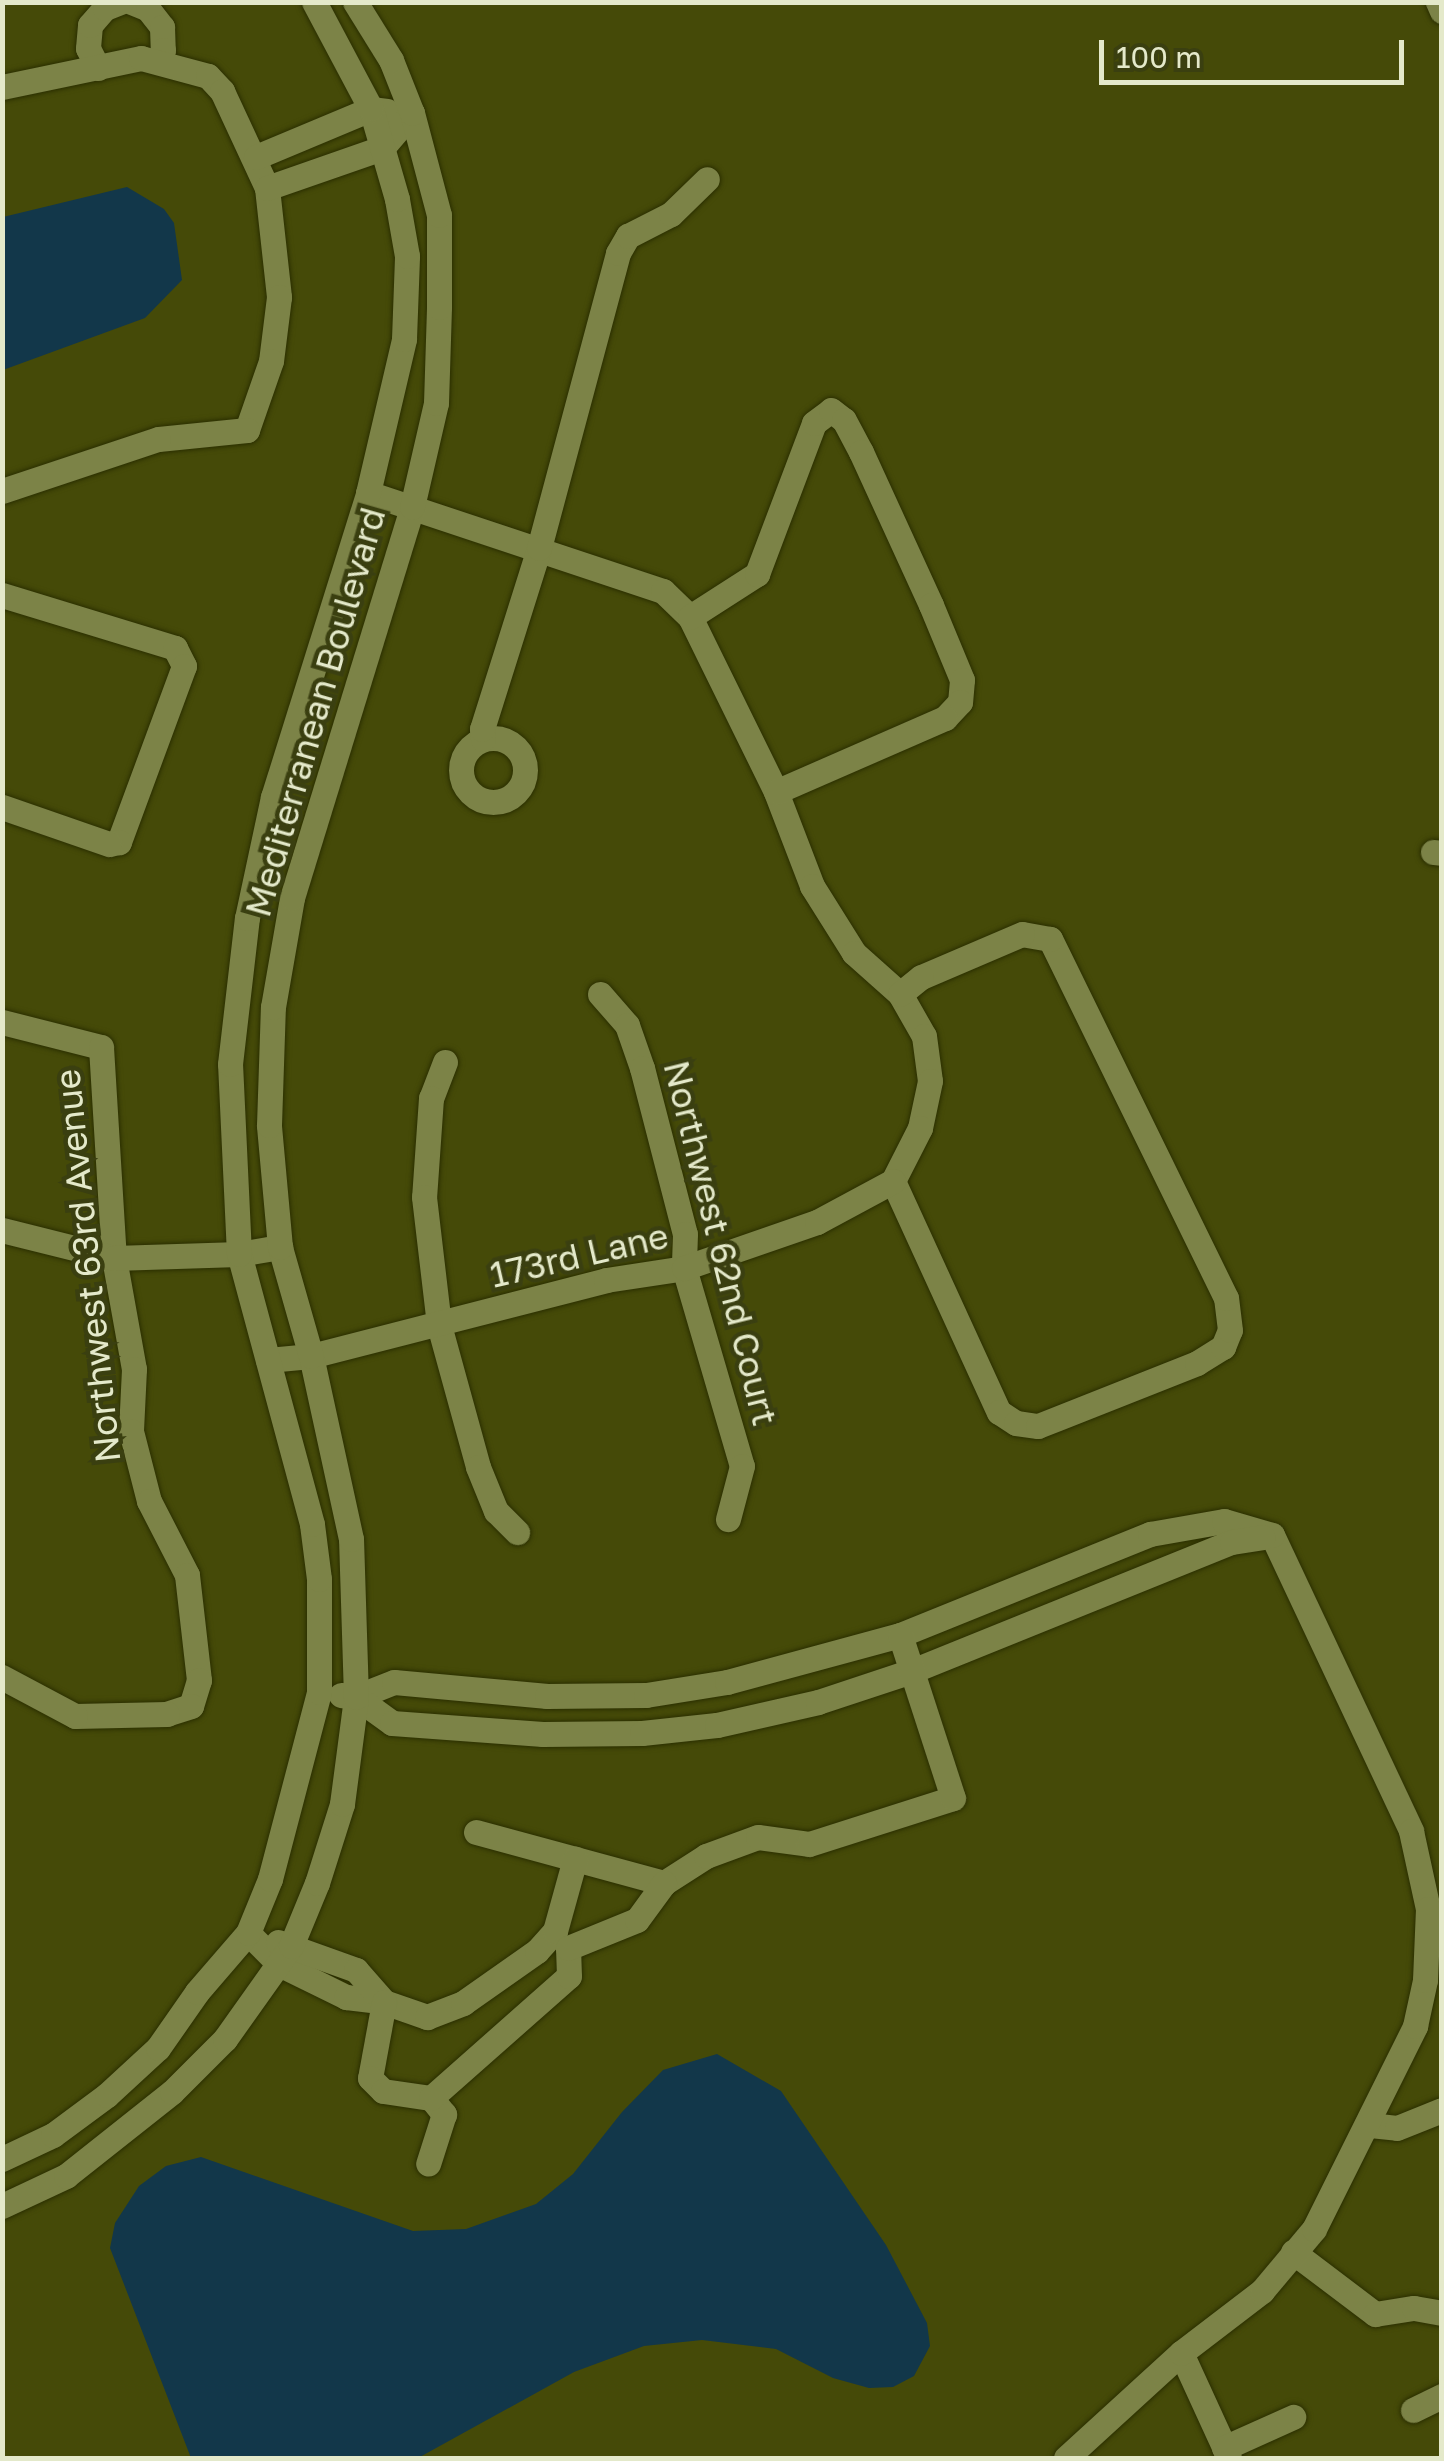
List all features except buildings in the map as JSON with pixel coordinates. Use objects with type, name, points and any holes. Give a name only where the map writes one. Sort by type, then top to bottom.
[{"type":"street","points":[[98,68],[88,48],[90,25],[105,8],[122,2]]},
{"type":"street","points":[[131,2],[148,9],[162,27],[159,60]]},
{"type":"street","name":"Mediterranean Boulevard","points":[[2,2159],[53,2135],[107,2095],[158,2048],[197,1992],[248,1933],[270,1879],[319,1692],[319,1579],[312,1524],[239,1254],[230,1064],[247,918],[274,797],[368,493],[404,339],[407,256],[371,109],[314,2]]},
{"type":"street","name":"Mediterranean Boulevard","points":[[2,2206],[66,2176],[172,2092],[224,2039],[285,1954],[317,1884],[342,1804],[356,1696],[350,1538],[311,1356],[280,1246],[269,1126],[272,1007],[292,898],[412,507],[436,403],[439,270],[438,214],[412,113],[391,60],[355,2]]},
{"type":"street","points":[[1438,2],[1442,11]]},
{"type":"street","points":[[2,86],[141,58],[208,76],[222,91],[256,157],[267,188],[279,297],[271,361],[247,430],[158,439],[14,483],[2,491]]},
{"type":"street","points":[[256,157],[371,109],[412,113]]},
{"type":"street","points":[[267,188],[382,148],[412,113]]},
{"type":"street","points":[[483,739],[482,729],[540,548],[618,254],[628,236],[671,214],[707,178]]},
{"type":"street","points":[[690,617],[757,574],[814,423],[830,410],[844,420],[962,680],[960,702],[944,718],[776,792]]},
{"type":"street","points":[[368,493],[663,591],[690,617],[776,792],[812,886],[854,953],[900,994],[924,1036],[930,1081],[920,1128],[893,1181],[998,1412],[1016,1423],[1038,1426],[1196,1363],[1222,1347],[1230,1330],[1226,1298],[1050,940],[1022,934],[920,977],[900,994]]},
{"type":"street","points":[[2,595],[175,648],[184,666],[119,842],[109,844],[2,808]]},
{"type":"street","name":"Northwest 62nd Court","points":[[600,994],[627,1026],[686,1234],[684,1268],[742,1466],[728,1519]]},
{"type":"street","name":"Northwest 63rd Avenue","points":[[2,1022],[101,1047],[114,1258],[134,1369],[131,1431],[149,1501],[187,1575],[200,1680],[191,1706],[167,1714],[75,1716],[2,1676]]},
{"type":"street","points":[[445,1062],[430,1098],[424,1197],[439,1325],[478,1467],[496,1512],[517,1532]]},
{"type":"street","name":"173rd Lane","points":[[268,1360],[311,1356],[606,1280],[684,1268],[817,1222],[893,1181]]},
{"type":"street","points":[[2,1230],[114,1258],[239,1254],[280,1246]]},
{"type":"street","points":[[319,1692],[356,1696],[394,1682],[547,1696],[646,1694],[727,1682],[900,1634],[1150,1534],[1224,1521],[1272,1535],[1411,1830],[1435,1916],[1415,2026],[1370,2125],[1314,2229],[1262,2290],[1180,2353],[1066,2458]]},
{"type":"street","points":[[356,1696],[392,1723],[543,1734],[642,1733],[717,1725],[818,1702],[912,1672],[1232,1542],[1272,1535]]},
{"type":"street","points":[[248,1933],[346,1996],[384,2002],[414,2016],[433,2015],[463,2003],[557,1944],[636,1920],[664,1884],[706,1856],[758,1837],[809,1844],[953,1798],[900,1634]]},
{"type":"street","points":[[476,1832],[664,1884]]},
{"type":"street","points":[[430,2098],[570,1976],[556,1931],[576,1859]]},
{"type":"street","points":[[384,2002],[370,2078],[383,2090],[430,2098],[446,2121],[428,2164]]},
{"type":"street","points":[[1370,2125],[1397,2128],[1442,2110]]},
{"type":"street","points":[[1293,2252],[1375,2314],[1414,2308],[1442,2313]]},
{"type":"street","points":[[1180,2353],[1227,2453],[1293,2417]]},
{"type":"street","points":[[1413,2410],[1442,2396]]},
{"type":"water","points":[[127,187],[164,209],[174,223],[182,280],[145,318],[3,370],[3,217]]},
{"type":"water","points":[[717,2054],[781,2091],[886,2245],[927,2323],[930,2346],[914,2376],[893,2387],[869,2388],[833,2378],[776,2349],[702,2340],[644,2346],[574,2372],[418,2458],[191,2458],[110,2248],[115,2223],[139,2186],[166,2166],[201,2157],[413,2231],[466,2229],[536,2204],[573,2174],[622,2112],[663,2070]]}]
